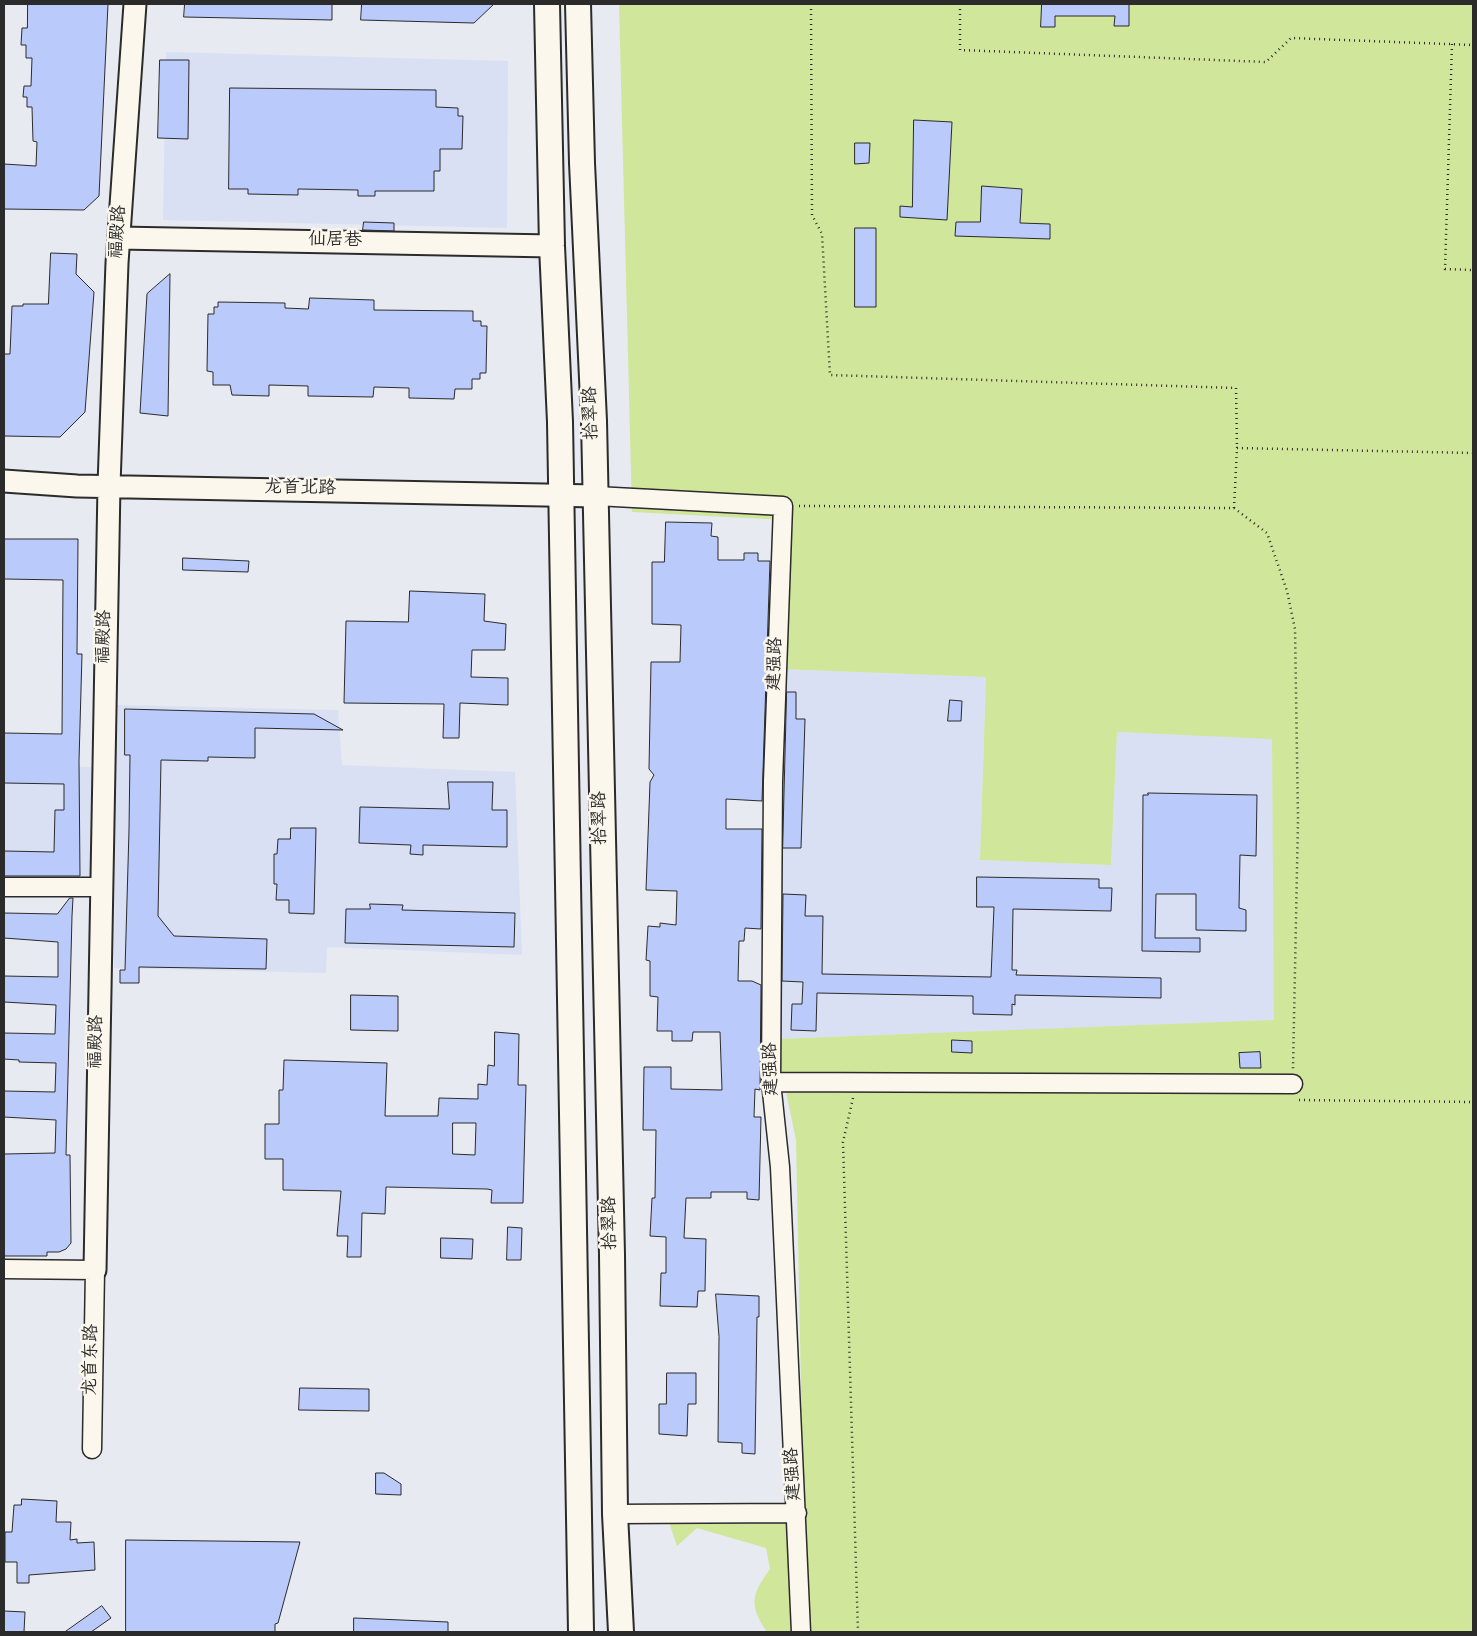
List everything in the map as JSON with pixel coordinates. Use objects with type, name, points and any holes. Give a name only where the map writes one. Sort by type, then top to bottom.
[{"type":"main road","name":"拾翠路","points":[[547,4],[552,246],[560,422],[560,495],[572,996],[582,1632]]},
{"type":"main road","name":"拾翠路","points":[[578,4],[582,163],[596,496],[612,1255],[615,1514],[620,1632]]},
{"type":"street","name":"福殿路","points":[[95,1270],[109,485],[119,238],[135,4]]},
{"type":"street","name":"仙居巷","points":[[119,238],[552,246]]},
{"type":"street","name":"龙首北路","points":[[4,481],[77,486],[109,485],[596,496]]},
{"type":"street","points":[[596,496],[783,506]]},
{"type":"street","name":"建强路","points":[[783,506],[773,781],[771,1082],[780,1167],[801,1632]]},
{"type":"street","points":[[4,887],[101,887]]},
{"type":"street","points":[[771,1082],[1293,1084]]},
{"type":"street","points":[[4,1269],[95,1270]]},
{"type":"street","name":"龙首东路","points":[[92,1449],[95,1270]]},
{"type":"street","points":[[615,1514],[797,1513]]},
{"type":"path","points":[[811,4],[812,215],[822,234],[830,376],[1236,388],[1237,448],[1234,508]]},
{"type":"path","points":[[960,4],[960,50],[1266,62],[1291,38],[1473,45]]},
{"type":"path","points":[[1452,44],[1445,269],[1473,270]]},
{"type":"path","points":[[1237,448],[1473,454]]},
{"type":"path","points":[[783,506],[1234,508],[1267,533],[1287,590],[1295,629],[1298,820],[1292,1100],[1473,1102]]},
{"type":"path","points":[[854,1095],[843,1142],[858,1632]]},
{"type":"shaded area","points":[[166,52],[508,61],[507,228],[163,220]]},
{"type":"shaded area","points":[[778,669],[986,677],[980,860],[1111,865],[1117,732],[1272,738],[1275,1021],[775,1039]]},
{"type":"shaded area","points":[[116,705],[338,710],[342,765],[515,772],[522,955],[327,947],[326,973],[114,968]]},
{"type":"shaded area","points":[[4,765],[91,767],[93,885],[4,884]]},
{"type":"green space","points":[[619,4],[1473,4],[1473,1632],[806,1632],[796,1140],[775,1039],[1274,1020],[1272,739],[1117,732],[1111,865],[980,860],[986,677],[778,669],[784,520],[632,512]]},
{"type":"green space","points":[[668,1519],[788,1519],[792,1632],[767,1632],[757,1614],[755,1607],[756,1593],[770,1569],[766,1548],[697,1528],[677,1546]]},
{"type":"building","points":[[28,4],[108,4],[99,196],[84,210],[4,209],[4,164],[36,166],[37,142],[33,141],[32,107],[27,107],[27,97],[23,97],[24,86],[31,86],[32,58],[26,58],[26,45],[21,45],[22,28],[27,28]]},
{"type":"building","points":[[185,4],[332,4],[332,20],[184,17]]},
{"type":"building","points":[[362,4],[494,4],[474,23],[361,20]]},
{"type":"building","points":[[1042,4],[1129,4],[1129,26],[1114,26],[1115,16],[1055,16],[1055,27],[1041,27]]},
{"type":"building","points":[[160,60],[189,60],[188,139],[158,138]]},
{"type":"building","points":[[230,88],[436,90],[436,107],[458,108],[458,116],[463,116],[462,149],[440,149],[440,171],[434,171],[434,191],[375,191],[375,196],[358,196],[358,190],[298,189],[298,195],[248,194],[248,189],[229,189]]},
{"type":"building","points":[[914,120],[952,122],[947,220],[900,217],[900,206],[912,207]]},
{"type":"building","points":[[855,143],[870,143],[869,163],[855,164]]},
{"type":"building","points":[[982,186],[1022,189],[1020,223],[1050,224],[1050,239],[955,236],[956,222],[980,222]]},
{"type":"building","points":[[364,222],[394,223],[394,231],[363,230]]},
{"type":"building","points":[[855,228],[876,228],[876,307],[855,307]]},
{"type":"building","points":[[51,253],[77,254],[76,274],[94,292],[85,412],[60,437],[4,436],[4,354],[10,354],[12,306],[48,304]]},
{"type":"building","points":[[170,274],[168,416],[140,413],[147,294]]},
{"type":"building","points":[[310,298],[374,300],[374,310],[473,311],[473,321],[481,321],[481,326],[487,326],[486,373],[480,373],[480,379],[472,379],[472,389],[455,389],[454,399],[409,398],[409,388],[374,387],[373,397],[308,396],[308,386],[269,385],[269,396],[232,395],[230,385],[213,385],[213,372],[207,371],[208,314],[214,314],[214,307],[218,307],[218,302],[285,303],[285,308],[308,309]]},
{"type":"building","points":[[666,522],[712,523],[711,536],[718,537],[718,560],[744,560],[744,553],[758,553],[758,561],[770,561],[762,801],[726,799],[726,829],[762,829],[761,929],[745,928],[744,941],[739,941],[738,981],[752,981],[761,985],[760,1090],[755,1089],[754,1117],[761,1117],[759,1200],[747,1199],[747,1192],[711,1192],[711,1198],[686,1198],[684,1238],[706,1239],[705,1291],[698,1291],[697,1307],[660,1306],[661,1273],[666,1273],[666,1237],[650,1236],[652,1198],[655,1198],[656,1130],[643,1130],[644,1067],[671,1067],[671,1089],[722,1090],[720,1032],[693,1032],[692,1041],[672,1041],[672,1031],[657,1031],[658,997],[650,996],[650,961],[646,960],[648,926],[660,927],[660,923],[676,925],[677,891],[646,890],[650,782],[654,775],[649,769],[651,662],[680,662],[681,625],[652,624],[652,562],[664,562]]},
{"type":"building","points":[[4,539],[78,539],[77,654],[82,654],[79,761],[80,876],[4,876],[4,851],[54,852],[55,810],[64,810],[64,784],[4,783],[4,733],[62,734],[63,580],[4,579]]},
{"type":"building","points":[[183,558],[249,561],[248,572],[183,570]]},
{"type":"building","points":[[410,591],[485,594],[484,621],[506,624],[505,650],[472,650],[471,677],[508,678],[508,705],[460,703],[459,738],[443,738],[444,704],[344,703],[346,621],[408,622]]},
{"type":"building","points":[[787,692],[796,692],[796,719],[805,719],[801,848],[783,848]]},
{"type":"building","points":[[950,700],[962,701],[961,721],[948,721]]},
{"type":"building","points":[[125,709],[314,714],[343,730],[255,728],[255,758],[208,757],[208,761],[161,760],[158,916],[174,936],[267,939],[266,969],[139,967],[139,983],[120,983],[120,970],[125,970],[129,830],[130,755],[125,755]]},
{"type":"building","points":[[448,782],[493,782],[492,810],[507,810],[507,847],[423,845],[423,855],[410,854],[411,845],[359,843],[360,807],[449,809]]},
{"type":"building","points":[[1148,793],[1257,795],[1256,856],[1240,855],[1239,908],[1246,910],[1246,931],[1196,930],[1196,894],[1156,894],[1155,938],[1200,938],[1200,952],[1142,951],[1143,795],[1148,795]]},
{"type":"building","points":[[291,828],[316,828],[314,914],[289,913],[289,900],[276,900],[277,884],[274,884],[274,854],[277,854],[278,839],[290,839]]},
{"type":"building","points":[[977,877],[1099,879],[1099,888],[1112,888],[1111,911],[1013,909],[1012,970],[1017,970],[1016,975],[1161,978],[1161,998],[1015,995],[1015,1005],[1012,1004],[1012,1015],[973,1014],[973,996],[817,993],[816,1031],[791,1030],[792,1004],[802,1004],[803,982],[782,981],[783,894],[806,895],[805,916],[823,916],[822,974],[991,977],[994,907],[977,907]]},
{"type":"building","points":[[70,898],[73,898],[66,1155],[70,1155],[71,1243],[66,1249],[59,1252],[47,1252],[47,1256],[4,1256],[4,1154],[55,1153],[56,1120],[4,1117],[4,1091],[55,1092],[56,1063],[19,1062],[19,1060],[4,1059],[4,1033],[55,1034],[56,1005],[4,1002],[4,976],[58,977],[58,942],[4,938],[4,913],[57,914]]},
{"type":"building","points":[[370,904],[403,905],[402,910],[515,913],[514,947],[345,943],[346,909],[370,909]]},
{"type":"building","points":[[351,995],[398,996],[398,1031],[351,1030]]},
{"type":"building","points":[[495,1032],[519,1034],[518,1085],[526,1085],[523,1203],[491,1203],[492,1190],[487,1189],[386,1187],[385,1214],[362,1213],[361,1257],[347,1257],[348,1236],[337,1236],[341,1191],[283,1190],[283,1159],[265,1159],[265,1124],[279,1124],[279,1090],[283,1090],[284,1060],[387,1063],[385,1116],[438,1116],[439,1098],[478,1099],[478,1084],[487,1085],[488,1065],[494,1066]],"holes":[[[453,1123],[476,1123],[475,1155],[453,1154]]]},
{"type":"building","points":[[952,1040],[972,1041],[972,1053],[952,1052]]},
{"type":"building","points":[[1260,1052],[1261,1068],[1240,1068],[1239,1053]]},
{"type":"building","points":[[508,1227],[522,1228],[521,1260],[507,1260]]},
{"type":"building","points":[[441,1238],[473,1239],[472,1259],[441,1258]]},
{"type":"building","points":[[716,1294],[759,1296],[755,1454],[742,1453],[742,1443],[718,1442],[719,1337]]},
{"type":"building","points":[[667,1373],[696,1373],[696,1404],[688,1404],[687,1436],[659,1434],[659,1404],[666,1404]]},
{"type":"building","points":[[300,1388],[369,1389],[369,1411],[299,1410]]},
{"type":"building","points":[[376,1473],[384,1473],[401,1484],[401,1495],[376,1494]]},
{"type":"building","points":[[22,1499],[57,1501],[56,1522],[71,1522],[70,1540],[77,1539],[77,1543],[94,1542],[95,1570],[29,1575],[29,1583],[17,1583],[17,1562],[5,1562],[5,1532],[12,1532],[14,1505],[21,1505]]},
{"type":"building","points":[[126,1540],[300,1542],[278,1623],[275,1624],[275,1632],[126,1632]]},
{"type":"building","points":[[102,1606],[111,1618],[91,1632],[65,1632]]},
{"type":"building","points":[[4,1611],[25,1612],[24,1632],[4,1632]]},
{"type":"building","points":[[354,1618],[448,1622],[448,1632],[354,1632]]}]
